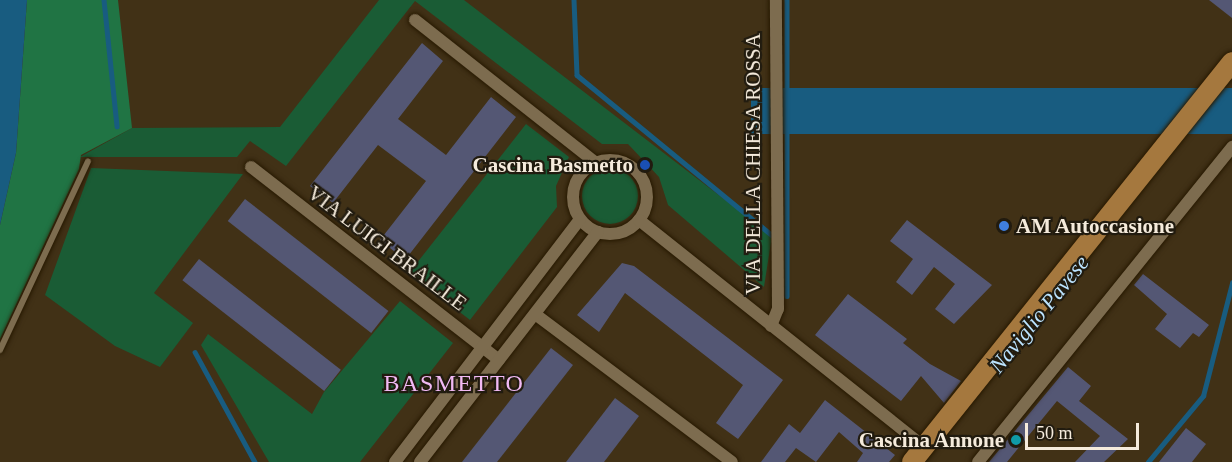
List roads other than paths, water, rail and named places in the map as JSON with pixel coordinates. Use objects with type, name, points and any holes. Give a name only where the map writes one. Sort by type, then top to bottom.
[{"type":"main road","points":[[918,454],[1232,62]]},
{"type":"street","name":"VIA DELLA CHIESA ROSSA","points":[[771,326],[778,309],[776,0]]},
{"type":"street","points":[[415,20],[595,162],[619,161],[639,173],[647,199],[639,220],[619,233],[598,232],[580,219],[572,200],[574,184],[595,162]]},
{"type":"street","points":[[978,462],[1232,147]]},
{"type":"street","name":"VIA LUIGI BRAILLE","points":[[251,167],[499,360]]},
{"type":"street","points":[[395,462],[580,219]]},
{"type":"street","points":[[639,220],[771,326],[918,454]]},
{"type":"street","points":[[420,462],[598,232]]},
{"type":"street","points":[[535,314],[732,462]]},
{"type":"lane","points":[[0,350],[88,161]]},
{"type":"water","points":[[0,0],[27,0],[16,153],[0,225]]},
{"type":"water","points":[[751,88],[1232,88],[1232,134],[751,134]]},
{"type":"waterway","points":[[104,0],[117,126]]},
{"type":"waterway","points":[[574,0],[577,75],[772,235]]},
{"type":"waterway","points":[[787,0],[787,296]]},
{"type":"waterway","points":[[1148,462],[1203,396],[1232,283]]},
{"type":"waterway","points":[[195,352],[255,462]]},
{"type":"place","name":"Cascina Basmetto","points":[[645,165]]},
{"type":"place","name":"AM Autoccasione","points":[[1004,226]]},
{"type":"place","name":"Cascina Annone","points":[[1016,440]]},
{"type":"district","name":"BASMETTO","points":[[454,384]]},
{"type":"water label","name":"Naviglio Pavese","points":[[1039,314]]}]
